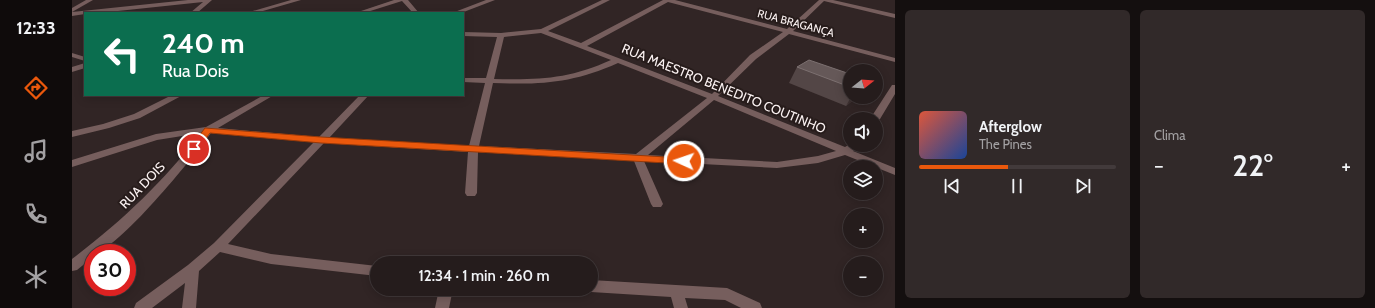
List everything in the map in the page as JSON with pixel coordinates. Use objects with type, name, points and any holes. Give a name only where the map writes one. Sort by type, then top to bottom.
[{"type":"street","points":[[72,10],[90,0]]},
{"type":"street","points":[[91,12],[205,0]]},
{"type":"street","points":[[194,12],[209,0]]},
{"type":"street","points":[[253,12],[298,0]]},
{"type":"street","points":[[361,12],[400,0]]},
{"type":"street","points":[[405,0],[415,12]]},
{"type":"street","points":[[458,12],[492,0]]},
{"type":"street","points":[[464,34],[501,35],[542,31],[607,0]]},
{"type":"street","points":[[581,46],[668,0]]},
{"type":"street","name":"RUA BRAGANÇA","points":[[668,0],[895,60]]},
{"type":"street","points":[[638,158],[713,98],[753,57],[788,32],[822,0]]},
{"type":"street","points":[[825,0],[895,16]]},
{"type":"street","points":[[276,12],[280,5]]},
{"type":"street","points":[[72,14],[84,13]]},
{"type":"street","name":"RUA MAESTRO BENEDITO COUTINHO","points":[[542,31],[843,151]]},
{"type":"street","points":[[471,193],[473,150],[501,35]]},
{"type":"street","points":[[72,55],[84,59]]},
{"type":"street","points":[[464,80],[550,80],[568,78],[589,72],[618,60]]},
{"type":"street","points":[[72,70],[84,65]]},
{"type":"street","points":[[879,112],[895,87]]},
{"type":"street","points":[[72,134],[106,126],[137,116],[177,96]]},
{"type":"street","points":[[208,130],[268,96]]},
{"type":"street","points":[[141,308],[193,269],[218,247],[364,96]]},
{"type":"street","points":[[72,164],[154,137],[189,131],[208,130],[321,140],[473,150],[777,166],[846,152]]},
{"type":"street","name":"RUA DOIS","points":[[72,266],[110,237],[153,196],[187,158],[208,130]]},
{"type":"street","name":"RUA MAESTRO BENEDITO COUTINHO","points":[[846,152],[895,172]]},
{"type":"street","points":[[638,158],[657,204]]},
{"type":"street","points":[[218,247],[272,259],[370,270]]},
{"type":"street","points":[[189,308],[193,269]]},
{"type":"street","points":[[598,286],[727,294],[755,308]]},
{"type":"street","points":[[676,290],[681,308]]},
{"type":"street","points":[[442,308],[445,296]]},
{"type":"building","points":[[809,60],[843,72],[843,84],[797,67]]},
{"type":"route","points":[[194,149],[208,130],[321,140],[473,150],[684,161]]}]
